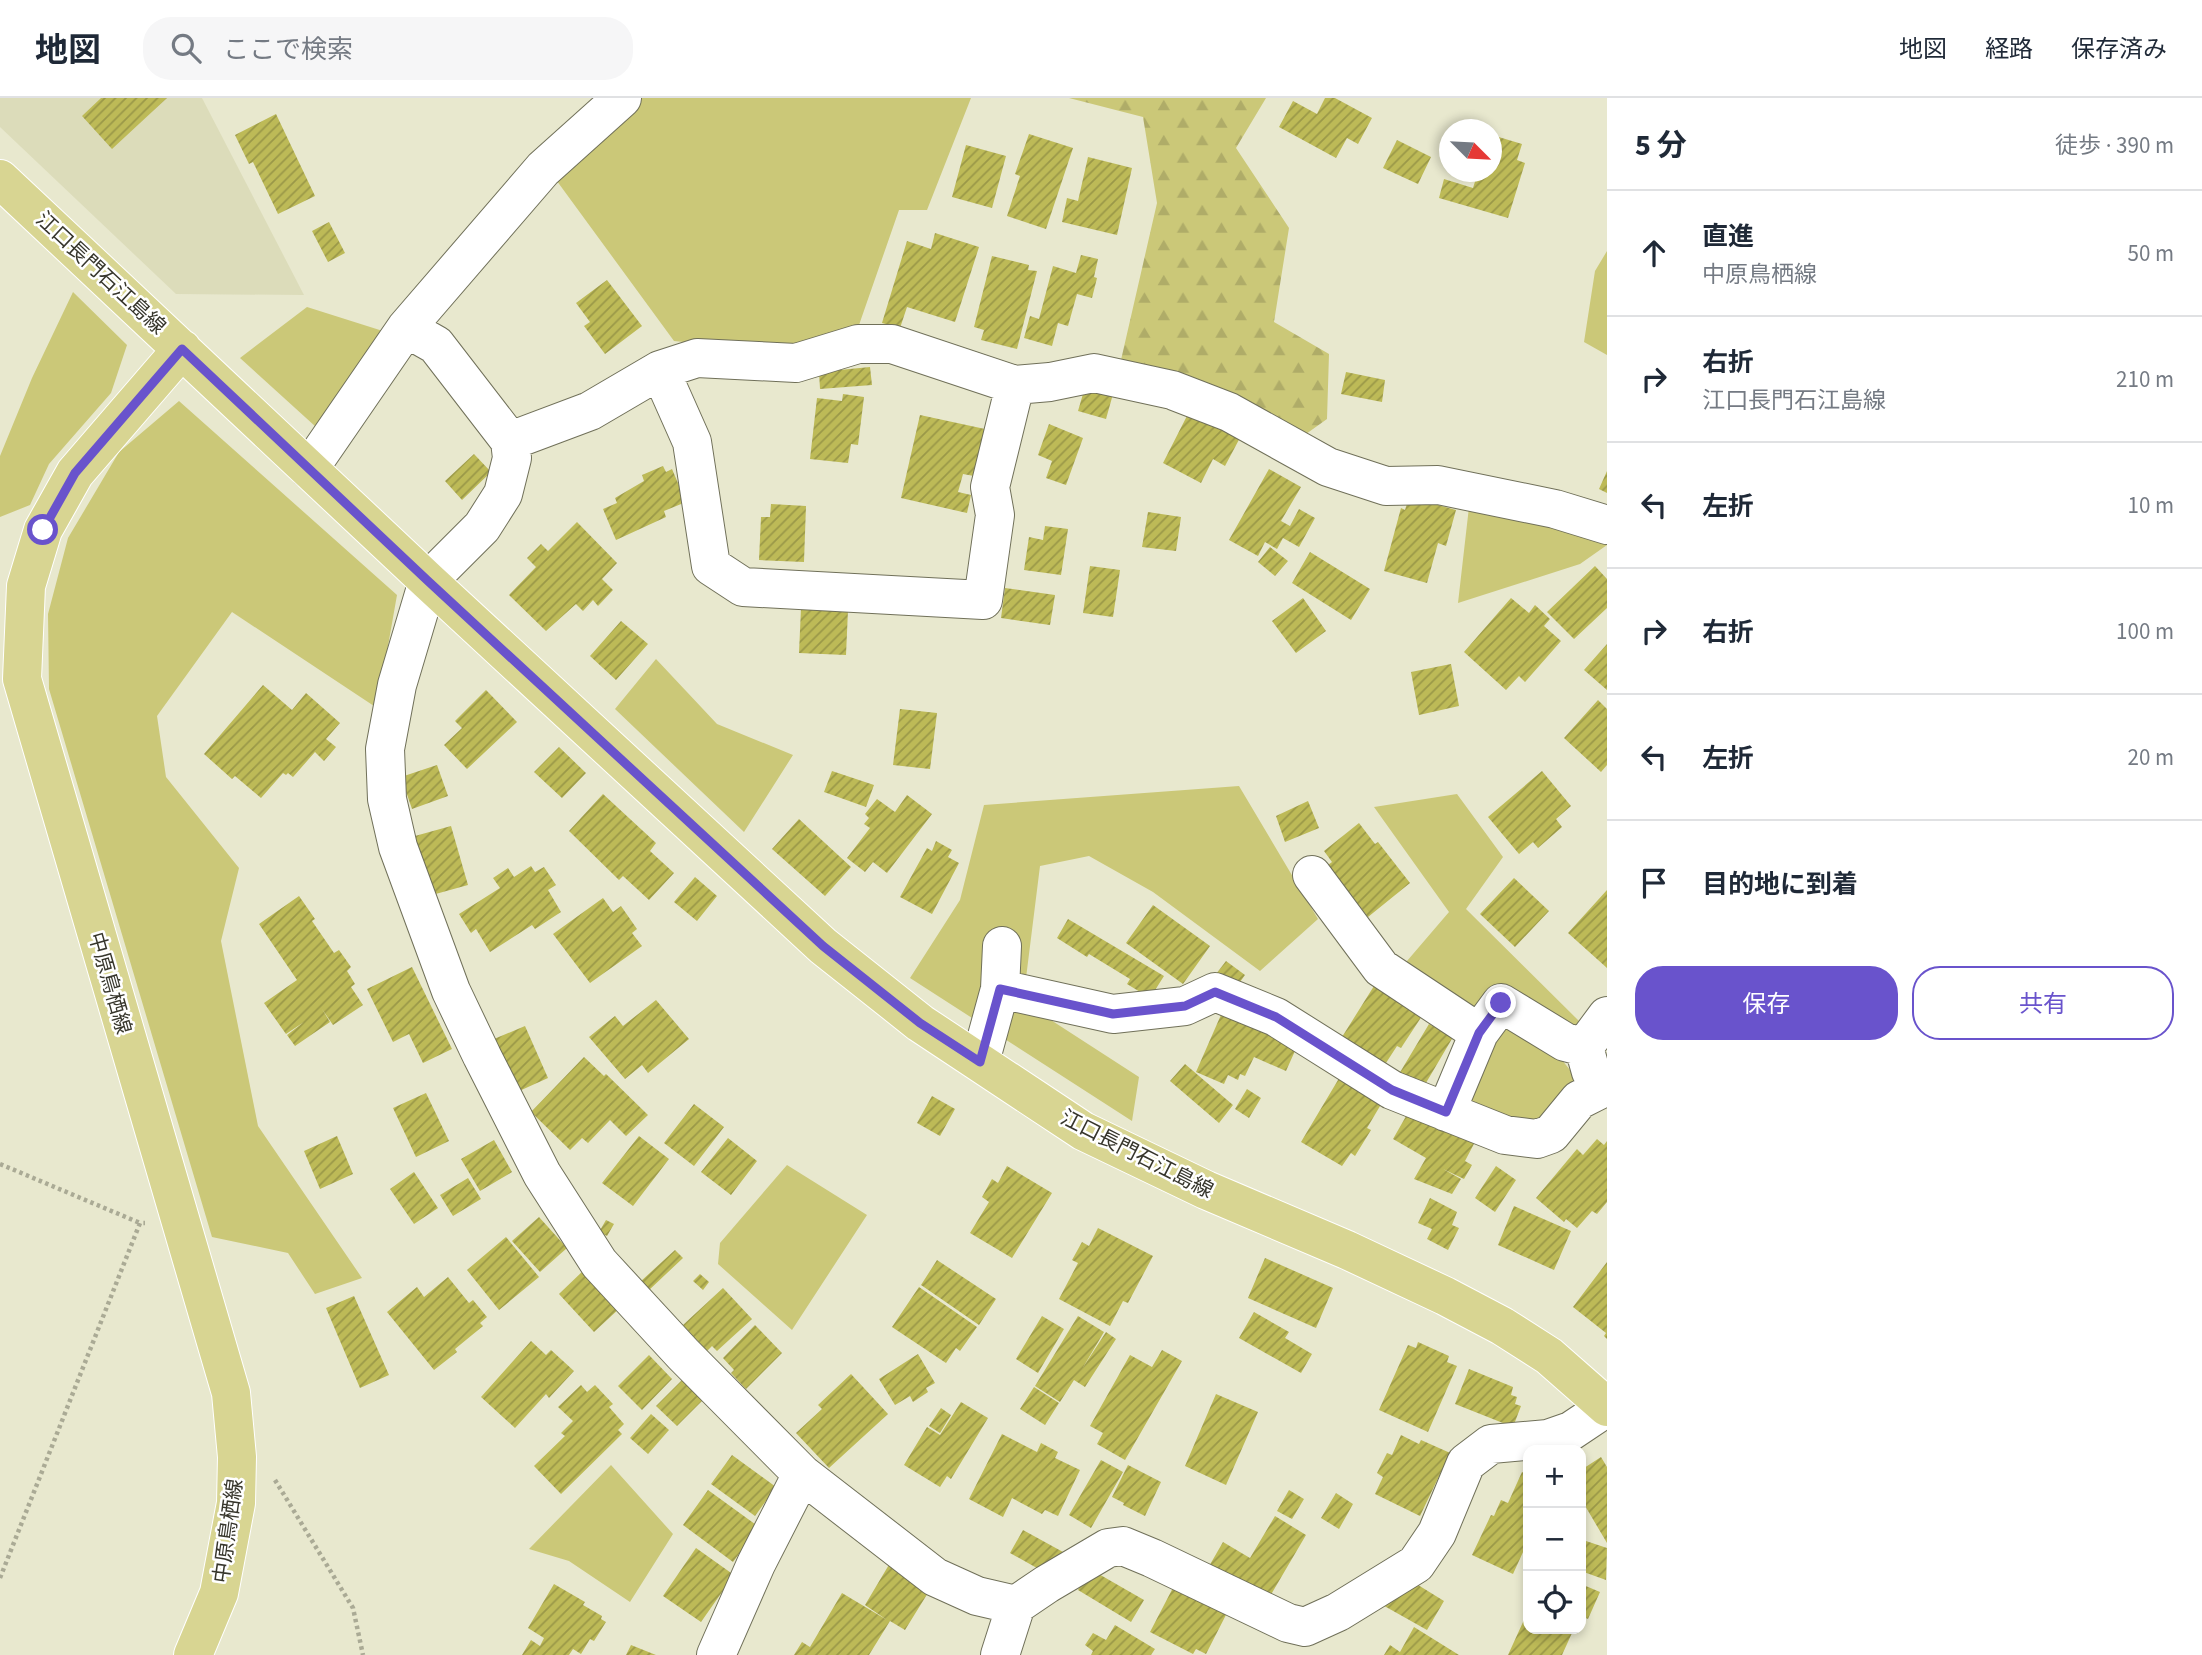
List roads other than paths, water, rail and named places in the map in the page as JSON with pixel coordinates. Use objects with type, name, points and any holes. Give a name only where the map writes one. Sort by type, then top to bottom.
[{"type":"main road","name":"江口長門石江島線","points":[[0,179],[428,581],[823,946],[920,1023],[1083,1131],[1206,1190],[1445,1296],[1502,1326],[1549,1356],[1607,1407]]},
{"type":"main road","name":"中原鳥栖線","points":[[182,349],[75,473],[43,530],[26,586],[22,679],[231,1393],[237,1457],[236,1503],[219,1593],[193,1655]]},
{"type":"street","points":[[309,469],[406,328],[543,169],[622,98]]},
{"type":"street","points":[[406,328],[436,345],[510,441],[512,458],[503,494],[482,527],[428,581],[397,685],[385,749],[387,799],[398,848],[451,991],[542,1174],[600,1263],[683,1354],[802,1474],[936,1577],[977,1596],[1016,1605]]},
{"type":"street","points":[[510,441],[590,411],[660,370],[697,358],[796,363],[858,344],[892,344],[1015,384],[1051,382],[1094,373],[1172,390],[1228,412],[1328,467],[1386,486],[1438,485],[1555,509],[1607,525]]},
{"type":"street","points":[[660,370],[692,442],[711,566],[743,587],[984,600],[995,515],[990,487],[1015,384]]},
{"type":"street","points":[[1312,875],[1381,968],[1479,1033]]},
{"type":"street","points":[[980,1062],[1000,989],[1002,946]]},
{"type":"street","points":[[1000,989],[1113,1014],[1185,1006],[1215,992],[1276,1017],[1392,1090],[1505,1135],[1537,1139],[1551,1134],[1579,1100],[1603,1096],[1587,1063],[1584,1047],[1607,1016]]},
{"type":"street","points":[[1446,1112],[1479,1033],[1501,1003],[1565,1042],[1584,1047]]},
{"type":"street","points":[[1000,1655],[1016,1605],[1108,1548],[1122,1546],[1287,1623],[1305,1627],[1338,1612],[1416,1564],[1437,1533],[1466,1463],[1491,1444],[1548,1439],[1571,1431],[1607,1407]]},
{"type":"street","points":[[716,1655],[756,1564],[802,1474]]}]
